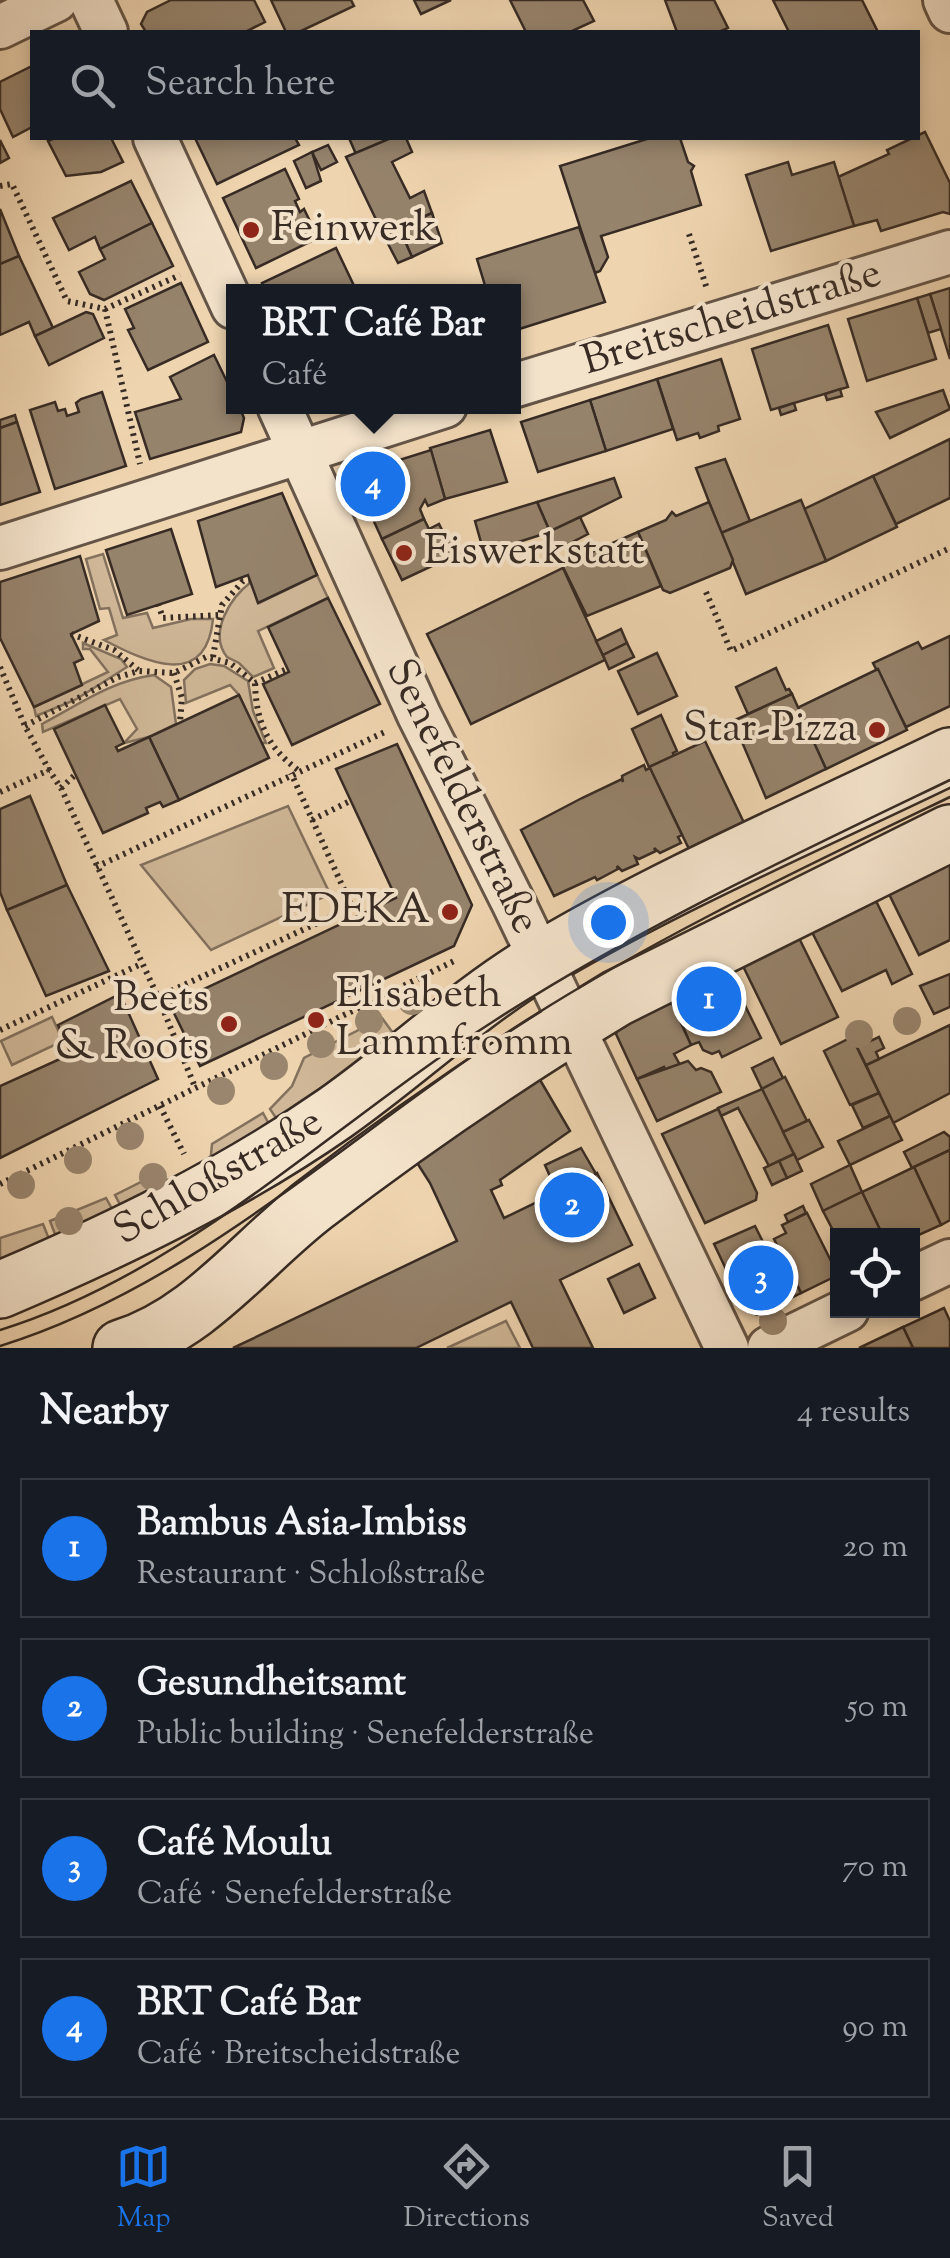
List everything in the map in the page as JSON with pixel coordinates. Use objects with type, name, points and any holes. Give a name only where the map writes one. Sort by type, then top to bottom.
[{"type":"street","points":[[0,27],[56,0]]},
{"type":"street","points":[[91,0],[105,30]]},
{"type":"street","points":[[945,0],[950,11]]},
{"type":"street","points":[[155,140],[226,292]]},
{"type":"street","name":"Breitscheidstraße","points":[[521,384],[950,252]]},
{"type":"street","name":"Senefelderstraße","points":[[283,414],[420,715],[727,1348]]},
{"type":"street","points":[[0,548],[419,414]]},
{"type":"street","name":"Schloßstraße","points":[[0,1290],[154,1222],[204,1194],[334,1113],[540,961],[690,882],[950,756]]},
{"type":"street","name":"Schloßstraße","points":[[121,1348],[151,1339],[193,1311],[311,1208],[365,1167],[571,1026],[617,998],[950,832]]},
{"type":"street","points":[[920,1275],[950,1261]]},
{"type":"street","points":[[769,1348],[831,1318]]},
{"type":"path","points":[[0,186],[12,184],[67,301],[106,310],[212,261]]},
{"type":"path","points":[[688,234],[718,324]]},
{"type":"path","points":[[106,310],[148,500]]},
{"type":"path","points":[[706,592],[731,651],[950,548]]},
{"type":"path","points":[[213,658],[222,605],[243,581],[250,580]]},
{"type":"path","points":[[158,604],[163,618],[220,615]]},
{"type":"path","points":[[71,634],[114,650],[139,671]]},
{"type":"path","points":[[25,726],[118,678],[139,671],[174,673],[206,657],[230,663],[255,683],[256,713],[264,732],[278,756],[294,772],[352,907],[158,997]]},
{"type":"path","points":[[0,667],[158,997],[195,1087]]},
{"type":"path","points":[[255,683],[288,669]]},
{"type":"path","points":[[174,673],[182,698],[180,722]]},
{"type":"path","points":[[96,867],[389,730]]},
{"type":"path","points":[[0,792],[49,770]]},
{"type":"path","points":[[60,788],[76,774]]},
{"type":"path","points":[[312,820],[352,800]]},
{"type":"path","points":[[0,1184],[459,958]]},
{"type":"path","points":[[0,1030],[142,964]]},
{"type":"shaded area","points":[[103,554],[123,618],[147,613],[153,628],[191,619],[213,619],[208,641],[199,656],[186,663],[154,662],[104,640],[117,635],[109,608],[100,609],[86,559]]},
{"type":"shaded area","points":[[317,575],[328,598],[258,631],[274,668],[253,677],[227,657],[222,648],[221,627],[229,606],[243,589],[251,582],[259,603]]},
{"type":"shaded area","points":[[83,643],[121,659],[127,667],[75,700],[36,716],[34,707],[108,672],[90,649],[83,649]]},
{"type":"shaded area","points":[[210,664],[224,666],[248,681],[253,711],[266,743],[261,743],[239,695],[230,685],[186,703],[184,680],[195,669]]},
{"type":"shaded area","points":[[154,675],[171,687],[176,724],[124,743],[137,729],[120,699],[43,732],[42,724],[96,694]]},
{"type":"shaded area","points":[[288,806],[330,894],[211,950],[141,865]]},
{"type":"shaded area","points":[[52,1017],[63,1041],[12,1065],[1,1041]]},
{"type":"shaded area","points":[[382,1018],[393,1033],[278,1121],[270,1109],[292,1086],[304,1058]]},
{"type":"shaded area","points":[[263,1113],[270,1126],[210,1165],[212,1144]]},
{"type":"shaded area","points":[[157,1174],[164,1190],[124,1212],[115,1195]]},
{"type":"shaded area","points":[[106,1198],[116,1216],[58,1242],[50,1221]]},
{"type":"shaded area","points":[[43,1224],[51,1244],[0,1264],[0,1238]]},
{"type":"shaded area","points":[[506,1321],[520,1348],[447,1348]]},
{"type":"building","points":[[171,0],[254,0],[265,22],[249,30],[145,30],[141,24],[147,12]]},
{"type":"building","points":[[271,0],[351,0],[354,6],[303,30],[285,30]]},
{"type":"building","points":[[414,0],[451,0],[421,14]]},
{"type":"building","points":[[510,0],[583,0],[594,21],[574,30],[525,30]]},
{"type":"building","points":[[665,0],[714,0],[728,28],[724,30],[676,30]]},
{"type":"building","points":[[773,0],[862,0],[877,30],[788,30]]},
{"type":"building","points":[[30,67],[30,128],[13,137],[0,109],[0,82]]},
{"type":"building","points":[[925,132],[950,183],[950,214],[943,212],[881,231],[877,220],[854,226],[838,177],[889,154],[887,150],[908,140],[920,140]]},
{"type":"building","points":[[0,140],[9,158],[0,163]]},
{"type":"building","points":[[112,140],[123,162],[101,172],[66,176],[48,141]]},
{"type":"building","points":[[196,140],[296,140],[299,145],[217,184]]},
{"type":"building","points":[[350,140],[387,140],[356,154]]},
{"type":"building","points":[[386,140],[407,140],[412,152],[392,162],[410,198],[424,191],[432,213],[384,236],[346,157]]},
{"type":"building","points":[[644,140],[681,140],[688,162],[694,166],[691,171],[701,205],[601,236],[608,257],[595,273],[560,166]]},
{"type":"building","points":[[328,145],[337,162],[321,170],[312,152]]},
{"type":"building","points":[[312,152],[321,181],[306,188],[294,161]]},
{"type":"building","points":[[788,162],[792,175],[834,162],[854,226],[771,251],[746,175]]},
{"type":"building","points":[[285,169],[299,199],[295,201],[300,212],[304,209],[318,238],[256,268],[223,198]]},
{"type":"building","points":[[131,181],[152,223],[100,249],[95,237],[69,250],[53,218]]},
{"type":"building","points":[[0,209],[19,256],[0,264]]},
{"type":"building","points":[[432,213],[442,243],[412,257],[399,228]]},
{"type":"building","points":[[152,223],[173,266],[104,300],[90,294],[79,272],[105,259],[100,249]]},
{"type":"building","points":[[579,227],[605,302],[521,328],[521,284],[485,284],[477,259]]},
{"type":"building","points":[[399,228],[412,257],[398,263],[384,236]]},
{"type":"building","points":[[336,248],[353,284],[263,284]]},
{"type":"building","points":[[19,256],[53,328],[35,336],[29,322],[0,335],[0,264]]},
{"type":"building","points":[[181,283],[208,342],[148,370],[128,330],[134,328],[125,309]]},
{"type":"building","points":[[950,288],[950,359],[930,294]]},
{"type":"building","points":[[930,294],[941,329],[928,333],[917,298]]},
{"type":"building","points":[[917,298],[936,359],[867,381],[848,319]]},
{"type":"building","points":[[86,312],[93,314],[104,338],[49,365],[35,336]]},
{"type":"building","points":[[828,325],[848,387],[771,410],[752,349]]},
{"type":"building","points":[[214,355],[226,380],[226,414],[242,414],[241,432],[150,459],[135,412],[181,399],[170,377]]},
{"type":"building","points":[[721,359],[740,419],[718,426],[719,431],[700,438],[698,433],[677,440],[657,379]]},
{"type":"building","points":[[657,379],[673,429],[606,451],[590,400]]},
{"type":"building","points":[[840,389],[842,396],[827,400],[825,394]]},
{"type":"building","points":[[943,390],[950,409],[890,438],[876,412]]},
{"type":"building","points":[[102,392],[126,466],[55,489],[30,410],[55,402],[58,411],[65,409],[67,416],[79,412],[76,403],[81,399]]},
{"type":"building","points":[[590,400],[606,451],[538,472],[521,422]]},
{"type":"building","points":[[794,403],[796,410],[781,415],[779,408]]},
{"type":"building","points":[[15,415],[17,422],[0,428],[0,420]]},
{"type":"building","points":[[17,422],[40,492],[0,505],[0,428]]},
{"type":"building","points":[[490,430],[507,482],[445,499],[430,448]]},
{"type":"building","points":[[950,439],[950,498],[896,524],[873,476]]},
{"type":"building","points":[[431,450],[445,499],[428,506],[425,500],[420,509],[424,519],[382,539],[356,482],[361,472]]},
{"type":"building","points":[[725,459],[750,521],[721,533],[696,468]]},
{"type":"building","points":[[873,476],[897,527],[826,561],[804,509]]},
{"type":"building","points":[[614,478],[621,497],[550,532],[537,502]]},
{"type":"building","points":[[282,493],[317,575],[258,603],[248,575],[216,587],[198,521]]},
{"type":"building","points":[[801,500],[826,561],[746,594],[721,533]]},
{"type":"building","points":[[537,502],[550,532],[484,553],[475,521]]},
{"type":"building","points":[[709,502],[733,560],[730,568],[670,593],[663,590],[638,532],[666,520],[672,512],[676,516]]},
{"type":"building","points":[[580,517],[588,534],[555,551],[546,533]]},
{"type":"building","points":[[424,519],[429,529],[439,524],[460,553],[402,580],[382,539]]},
{"type":"building","points":[[171,529],[192,594],[127,615],[106,550]]},
{"type":"building","points":[[638,532],[661,586],[587,616],[562,565]]},
{"type":"building","points":[[80,556],[99,621],[71,634],[83,659],[74,663],[82,685],[34,707],[0,638],[0,582]]},
{"type":"building","points":[[563,568],[605,660],[471,724],[427,634]]},
{"type":"building","points":[[328,598],[380,704],[292,745],[263,684],[289,672],[268,627]]},
{"type":"building","points":[[621,629],[627,643],[603,655],[596,641]]},
{"type":"building","points":[[950,636],[950,706],[906,727],[873,663],[918,642],[922,649]]},
{"type":"building","points":[[627,643],[634,657],[609,669],[603,655]]},
{"type":"building","points":[[657,653],[677,696],[638,714],[618,671]]},
{"type":"building","points":[[776,668],[786,690],[792,694],[748,714],[736,687]]},
{"type":"building","points":[[878,669],[907,730],[826,769],[797,708]]},
{"type":"building","points":[[792,694],[826,769],[766,798],[733,721]]},
{"type":"building","points":[[239,695],[269,758],[179,800],[149,737]]},
{"type":"building","points":[[105,705],[124,743],[116,747],[118,751],[149,737],[179,800],[163,807],[160,802],[146,808],[148,813],[103,833],[54,729]]},
{"type":"building","points":[[661,715],[677,751],[649,767],[632,729]]},
{"type":"building","points":[[705,741],[745,825],[690,851],[649,767]]},
{"type":"building","points":[[397,744],[472,905],[454,946],[200,1066],[170,1005],[396,898],[336,769]]},
{"type":"building","points":[[644,765],[646,770],[650,768],[682,835],[678,837],[681,843],[660,853],[654,848],[656,851],[639,859],[635,857],[638,864],[622,871],[617,866],[618,869],[597,880],[595,877],[554,896],[521,830],[622,779],[623,782],[622,776]]},
{"type":"building","points":[[30,796],[67,885],[7,910],[0,892],[0,809]]},
{"type":"building","points":[[950,864],[950,940],[919,955],[889,894]]},
{"type":"building","points":[[67,885],[109,971],[46,996],[7,910]]},
{"type":"building","points":[[876,901],[912,974],[892,984],[886,970],[842,991],[812,932]]},
{"type":"building","points":[[799,938],[838,1017],[781,1044],[743,966]]},
{"type":"building","points":[[729,973],[761,1038],[722,1057],[719,1051],[712,1054],[703,1050],[699,1042],[691,1045],[671,1001]]},
{"type":"building","points":[[950,974],[950,1007],[934,1014],[920,986]]},
{"type":"building","points":[[120,994],[158,1079],[0,1158],[0,1086],[71,1054],[58,1025]]},
{"type":"building","points":[[671,1001],[691,1045],[674,1054],[680,1065],[666,1071],[664,1067],[637,1079],[616,1034],[618,1028]]},
{"type":"building","points":[[950,1025],[950,1093],[893,1123],[866,1065]]},
{"type":"building","points":[[852,1037],[879,1093],[850,1105],[824,1051]]},
{"type":"building","points":[[879,1037],[884,1048],[876,1052],[879,1059],[866,1065],[857,1047]]},
{"type":"building","points":[[773,1058],[783,1078],[762,1089],[752,1068]]},
{"type":"building","points":[[688,1061],[696,1070],[711,1072],[721,1092],[657,1121],[637,1079]]},
{"type":"building","points":[[536,1073],[570,1131],[491,1190],[504,1218],[597,1173],[632,1245],[560,1280],[593,1348],[533,1348],[511,1302],[416,1348],[233,1348],[457,1241],[414,1158]]},
{"type":"building","points":[[785,1077],[807,1121],[783,1132],[762,1089]]},
{"type":"building","points":[[762,1089],[794,1154],[769,1166],[738,1108],[721,1116],[718,1108]]},
{"type":"building","points":[[879,1093],[890,1116],[863,1128],[852,1105]]},
{"type":"building","points":[[718,1109],[757,1193],[756,1200],[705,1223],[662,1134]]},
{"type":"building","points":[[890,1116],[902,1140],[850,1165],[838,1141]]},
{"type":"building","points":[[809,1120],[823,1147],[797,1160],[783,1132]]},
{"type":"building","points":[[944,1132],[950,1137],[950,1150],[912,1168],[904,1152]]},
{"type":"building","points":[[581,1148],[596,1174],[557,1192],[545,1165]]},
{"type":"building","points":[[950,1150],[950,1220],[941,1225],[914,1167]]},
{"type":"building","points":[[794,1154],[802,1171],[787,1178],[779,1161]]},
{"type":"building","points":[[779,1161],[787,1178],[772,1185],[764,1168]]},
{"type":"building","points":[[850,1165],[862,1192],[823,1211],[811,1184]]},
{"type":"building","points":[[914,1167],[941,1225],[920,1234],[920,1228],[879,1228],[862,1192]]},
{"type":"building","points":[[862,1192],[879,1228],[832,1228],[823,1211]]},
{"type":"building","points":[[803,1206],[806,1213],[788,1222],[785,1215]]},
{"type":"building","points":[[807,1213],[830,1259],[830,1279],[801,1293],[774,1239],[786,1233],[782,1225]]},
{"type":"building","points":[[755,1226],[773,1262],[783,1257],[801,1293],[757,1315],[746,1311],[714,1244]]},
{"type":"building","points":[[639,1264],[655,1298],[624,1313],[608,1279]]},
{"type":"building","points":[[944,1308],[950,1321],[950,1348],[913,1348],[903,1327]]},
{"type":"building","points":[[903,1327],[913,1348],[859,1348]]},
{"type":"tram line","points":[[0,1330],[68,1304],[133,1272],[196,1234],[434,1061],[604,955],[718,893],[950,780]]},
{"type":"tram line","points":[[0,1346],[69,1320],[136,1288],[199,1250],[502,1036],[610,970],[722,909],[950,797]]},
{"type":"place","name":"Feinwerk","points":[[251,230]]},
{"type":"place","name":"BRT Café Bar","points":[[373,484]]},
{"type":"place","name":"Eiswerkstatt","points":[[404,553]]},
{"type":"place","name":"Star-Pizza","points":[[877,730]]},
{"type":"place","name":"EDEKA","points":[[450,912]]},
{"type":"place","name":"Bambus Asia-Imbiss","points":[[709,999]]},
{"type":"place","name":"Elisabeth Lammfromm","points":[[316,1020]]},
{"type":"place","name":"Beets & Roots","points":[[229,1024]]},
{"type":"place","name":"Gesundheitsamt","points":[[572,1205]]},
{"type":"place","name":"Café Moulu","points":[[761,1278]]}]
